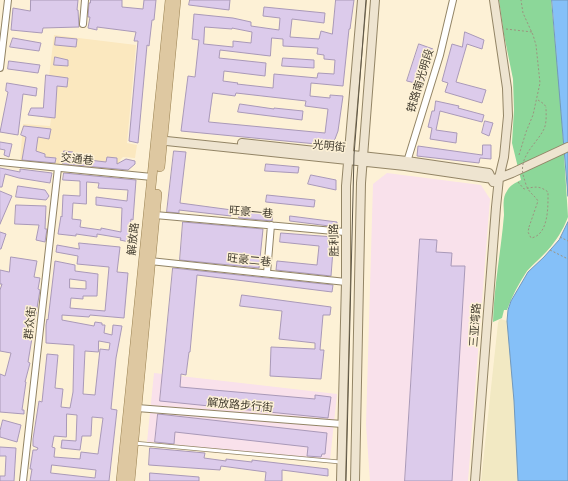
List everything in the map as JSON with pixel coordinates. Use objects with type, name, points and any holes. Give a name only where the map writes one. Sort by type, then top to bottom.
[{"type":"main road","name":"解放路","points":[[130,481],[155,215],[159,138],[170,0]]},
{"type":"main road","name":"解放路","points":[[122,481],[152,177],[159,138],[176,0]]},
{"type":"main road","name":"胜利路","points":[[341,481],[346,282],[345,232],[348,157],[362,0]]},
{"type":"main road","points":[[355,481],[361,191],[375,0]]},
{"type":"main road","points":[[493,177],[504,154],[508,116],[507,88],[494,0]]},
{"type":"main road","name":"光明街","points":[[159,138],[348,157],[493,177]]},
{"type":"main road","points":[[493,177],[568,147]]},
{"type":"main road","name":"三亚湾路","points":[[475,481],[498,194],[493,177]]},
{"type":"street","points":[[0,68],[8,0]]},
{"type":"street","points":[[83,24],[85,0]]},
{"type":"street","name":"铁路南光明段","points":[[406,164],[440,55],[453,0]]},
{"type":"street","name":"交通巷","points":[[0,162],[152,177]]},
{"type":"street","name":"群众街","points":[[23,481],[58,168]]},
{"type":"street","name":"旺豪一巷","points":[[155,215],[345,232]]},
{"type":"street","points":[[267,273],[271,225]]},
{"type":"street","name":"旺豪二巷","points":[[150,261],[346,282]]},
{"type":"street","name":"解放路步行街","points":[[137,408],[342,424]]},
{"type":"lane","points":[[134,443],[342,462]]},
{"type":"path","points":[[519,155],[533,115],[540,83],[536,45],[523,13],[521,0]]},
{"type":"path","points":[[503,29],[532,32]]},
{"type":"path","points":[[518,182],[524,189],[537,186],[548,192],[546,217],[542,232],[535,237],[531,238],[528,232],[538,201],[535,195],[528,190],[523,176],[522,165],[527,152],[544,128],[547,118],[546,107],[542,102],[537,100]]},
{"type":"path","points":[[560,237],[568,241]]},
{"type":"path","points":[[550,250],[568,259]]},
{"type":"shaded area","points":[[54,35],[136,45],[127,143],[137,145],[135,158],[123,157],[120,160],[118,171],[20,162],[23,124],[50,126],[51,119],[44,118]]},
{"type":"shaded area","points":[[387,173],[481,185],[490,199],[468,481],[370,481],[366,425],[373,184]]},
{"type":"shaded area","points":[[154,373],[337,394],[330,460],[147,442]]},
{"type":"green space","points":[[499,0],[551,0],[560,91],[568,217],[562,231],[545,254],[527,271],[507,310],[504,310],[502,318],[493,322],[504,215],[504,197],[513,184],[521,180],[512,143],[514,110],[513,79]]},
{"type":"sand","points":[[501,319],[507,321],[514,401],[518,481],[481,481],[498,323]]},
{"type":"water","points":[[552,0],[568,0],[568,196]]},
{"type":"water","points":[[568,222],[568,481],[518,481],[514,401],[507,321],[508,310],[511,301],[528,272],[559,240]]},
{"type":"building","points":[[31,0],[78,0],[77,10],[79,27],[43,28],[42,33],[11,30],[13,8],[30,11]]},
{"type":"building","points":[[91,0],[122,0],[122,7],[143,9],[144,0],[156,0],[149,46],[147,45],[138,143],[129,141],[138,41],[134,41],[136,32],[97,27],[97,30],[88,28],[90,17],[88,17],[89,3]]},
{"type":"building","points":[[190,0],[230,0],[229,10],[189,5]]},
{"type":"building","points":[[336,0],[354,0],[349,29],[343,86],[311,83],[310,96],[330,98],[330,95],[343,96],[338,131],[335,139],[331,143],[327,145],[181,131],[188,76],[195,77],[199,40],[192,39],[194,14],[233,18],[251,22],[251,26],[279,30],[280,18],[263,16],[264,7],[325,13],[324,23],[292,19],[290,37],[319,39],[321,31],[332,34]],"holes":[[[205,27],[232,28],[252,32],[251,43],[233,41],[233,47],[204,44]],[[272,38],[283,39],[283,46],[318,48],[317,54],[324,55],[324,59],[335,60],[334,74],[318,73],[317,78],[274,74],[273,88],[223,81],[224,71],[265,76],[266,63],[219,58],[220,50],[270,56]],[[213,93],[235,96],[236,93],[306,101],[305,106],[328,109],[325,133],[209,122]]]},
{"type":"building","points":[[465,32],[484,40],[482,49],[467,44],[456,82],[486,90],[482,103],[445,92],[448,83],[442,81],[452,44],[462,47]]},
{"type":"building","points":[[56,37],[77,39],[76,47],[55,45]]},
{"type":"building","points":[[13,38],[41,43],[39,51],[10,47]]},
{"type":"building","points":[[419,44],[433,49],[423,85],[407,81]]},
{"type":"building","points":[[55,57],[68,60],[68,66],[54,65]]},
{"type":"building","points":[[283,58],[314,60],[314,68],[282,66]]},
{"type":"building","points":[[9,61],[40,65],[38,73],[8,69]]},
{"type":"building","points":[[46,75],[68,78],[67,87],[57,86],[55,118],[28,115],[31,108],[43,108]]},
{"type":"building","points":[[7,83],[37,88],[36,96],[23,94],[18,135],[0,132],[8,92],[6,91]]},
{"type":"building","points":[[436,101],[459,106],[458,108],[484,115],[482,122],[440,111],[436,130],[457,133],[456,143],[430,139],[432,128],[428,127]]},
{"type":"building","points":[[240,104],[274,109],[303,111],[302,120],[238,112]]},
{"type":"building","points":[[485,121],[493,123],[489,136],[482,133]]},
{"type":"building","points":[[24,126],[51,129],[49,139],[38,137],[36,151],[45,154],[45,157],[56,158],[55,163],[22,160],[26,137],[21,135]]},
{"type":"building","points":[[0,142],[12,144],[9,157],[4,155],[5,150],[0,149]]},
{"type":"building","points":[[483,145],[491,145],[491,159],[480,158],[479,163],[417,156],[418,146],[482,155]]},
{"type":"building","points":[[64,151],[73,152],[72,158],[106,162],[107,157],[117,158],[117,164],[126,159],[135,161],[135,164],[128,170],[63,164]]},
{"type":"building","points":[[174,151],[186,152],[180,203],[232,210],[231,216],[179,210],[179,213],[167,212]]},
{"type":"building","points":[[266,164],[299,167],[298,173],[265,171]]},
{"type":"building","points":[[0,168],[20,172],[20,169],[52,173],[50,183],[5,174],[2,187],[0,187]]},
{"type":"building","points":[[64,173],[136,180],[133,220],[131,219],[129,242],[120,240],[121,238],[97,234],[97,237],[76,234],[76,236],[58,234],[61,216],[62,217],[63,195],[80,196],[80,181],[63,180]],"holes":[[[87,182],[99,183],[98,188],[128,190],[127,201],[96,197],[96,205],[122,208],[121,232],[101,228],[101,230],[80,227],[81,220],[72,219],[73,203],[86,204]]]},
{"type":"building","points":[[311,175],[336,180],[336,190],[308,184]]},
{"type":"building","points":[[18,186],[45,190],[49,196],[46,200],[16,197]]},
{"type":"building","points":[[0,191],[12,196],[0,224]]},
{"type":"building","points":[[267,195],[315,200],[314,207],[266,202]]},
{"type":"building","points":[[16,205],[46,206],[45,229],[47,229],[45,242],[36,240],[39,225],[15,224]]},
{"type":"building","points":[[241,209],[273,213],[272,221],[239,218]]},
{"type":"building","points":[[290,216],[337,222],[337,227],[290,221]]},
{"type":"building","points":[[183,222],[263,229],[259,268],[180,260]]},
{"type":"building","points":[[0,232],[6,234],[1,249],[0,249]]},
{"type":"building","points":[[281,233],[334,237],[331,276],[276,270],[277,261],[317,265],[319,246],[280,242]]},
{"type":"building","points":[[420,239],[437,240],[436,252],[452,253],[451,266],[465,266],[452,481],[405,481]]},
{"type":"building","points":[[79,243],[120,247],[117,272],[128,273],[124,318],[90,315],[89,317],[62,315],[62,320],[94,326],[95,322],[102,323],[102,325],[105,325],[104,333],[112,335],[113,325],[122,326],[116,358],[111,409],[117,410],[109,481],[30,481],[33,450],[37,450],[38,448],[33,446],[33,439],[39,401],[42,402],[47,354],[58,355],[55,388],[63,389],[61,407],[70,408],[73,392],[74,345],[46,343],[46,325],[47,319],[48,320],[55,261],[75,265],[75,271],[98,274],[97,296],[83,296],[83,299],[71,298],[70,308],[105,311],[109,267],[77,264],[78,256],[56,252],[57,245],[79,249]],"holes":[[[70,279],[86,281],[86,289],[70,288]],[[99,341],[110,343],[109,350],[100,349],[95,395],[83,394],[85,351],[98,352]],[[67,414],[77,415],[76,441],[62,440],[61,448],[80,450],[82,436],[91,436],[92,417],[103,418],[98,454],[81,452],[80,459],[54,457],[55,448],[52,447],[54,436],[66,437]],[[52,465],[96,470],[95,478],[51,473]]]},
{"type":"building","points":[[11,257],[37,261],[34,277],[40,278],[38,289],[40,290],[28,362],[30,363],[25,382],[22,410],[24,410],[24,414],[0,412],[0,374],[5,376],[11,353],[0,351],[0,290],[2,284],[0,284],[0,270],[9,272]]},
{"type":"building","points":[[173,268],[333,285],[332,292],[197,275],[190,352],[186,375],[181,374],[180,387],[315,399],[315,395],[331,397],[328,418],[160,401]]},
{"type":"building","points":[[242,295],[331,307],[330,315],[323,315],[320,350],[324,350],[321,379],[270,376],[271,347],[315,349],[315,343],[279,339],[282,311],[240,306]]},
{"type":"building","points":[[158,414],[327,433],[325,454],[322,454],[321,457],[307,456],[308,447],[175,432],[174,444],[155,442]]},
{"type":"building","points":[[3,420],[21,425],[17,442],[0,437]]},
{"type":"building","points":[[0,447],[16,448],[14,481],[0,481],[0,476],[5,476],[6,456],[0,456]]},
{"type":"building","points":[[150,448],[205,453],[204,458],[226,461],[226,459],[252,462],[252,460],[328,469],[328,476],[282,470],[282,481],[265,481],[266,472],[221,466],[220,470],[149,465]]},
{"type":"building","points":[[150,473],[199,477],[199,481],[150,481]]},
{"type":"tram line","points":[[346,481],[354,155],[366,0]]}]
